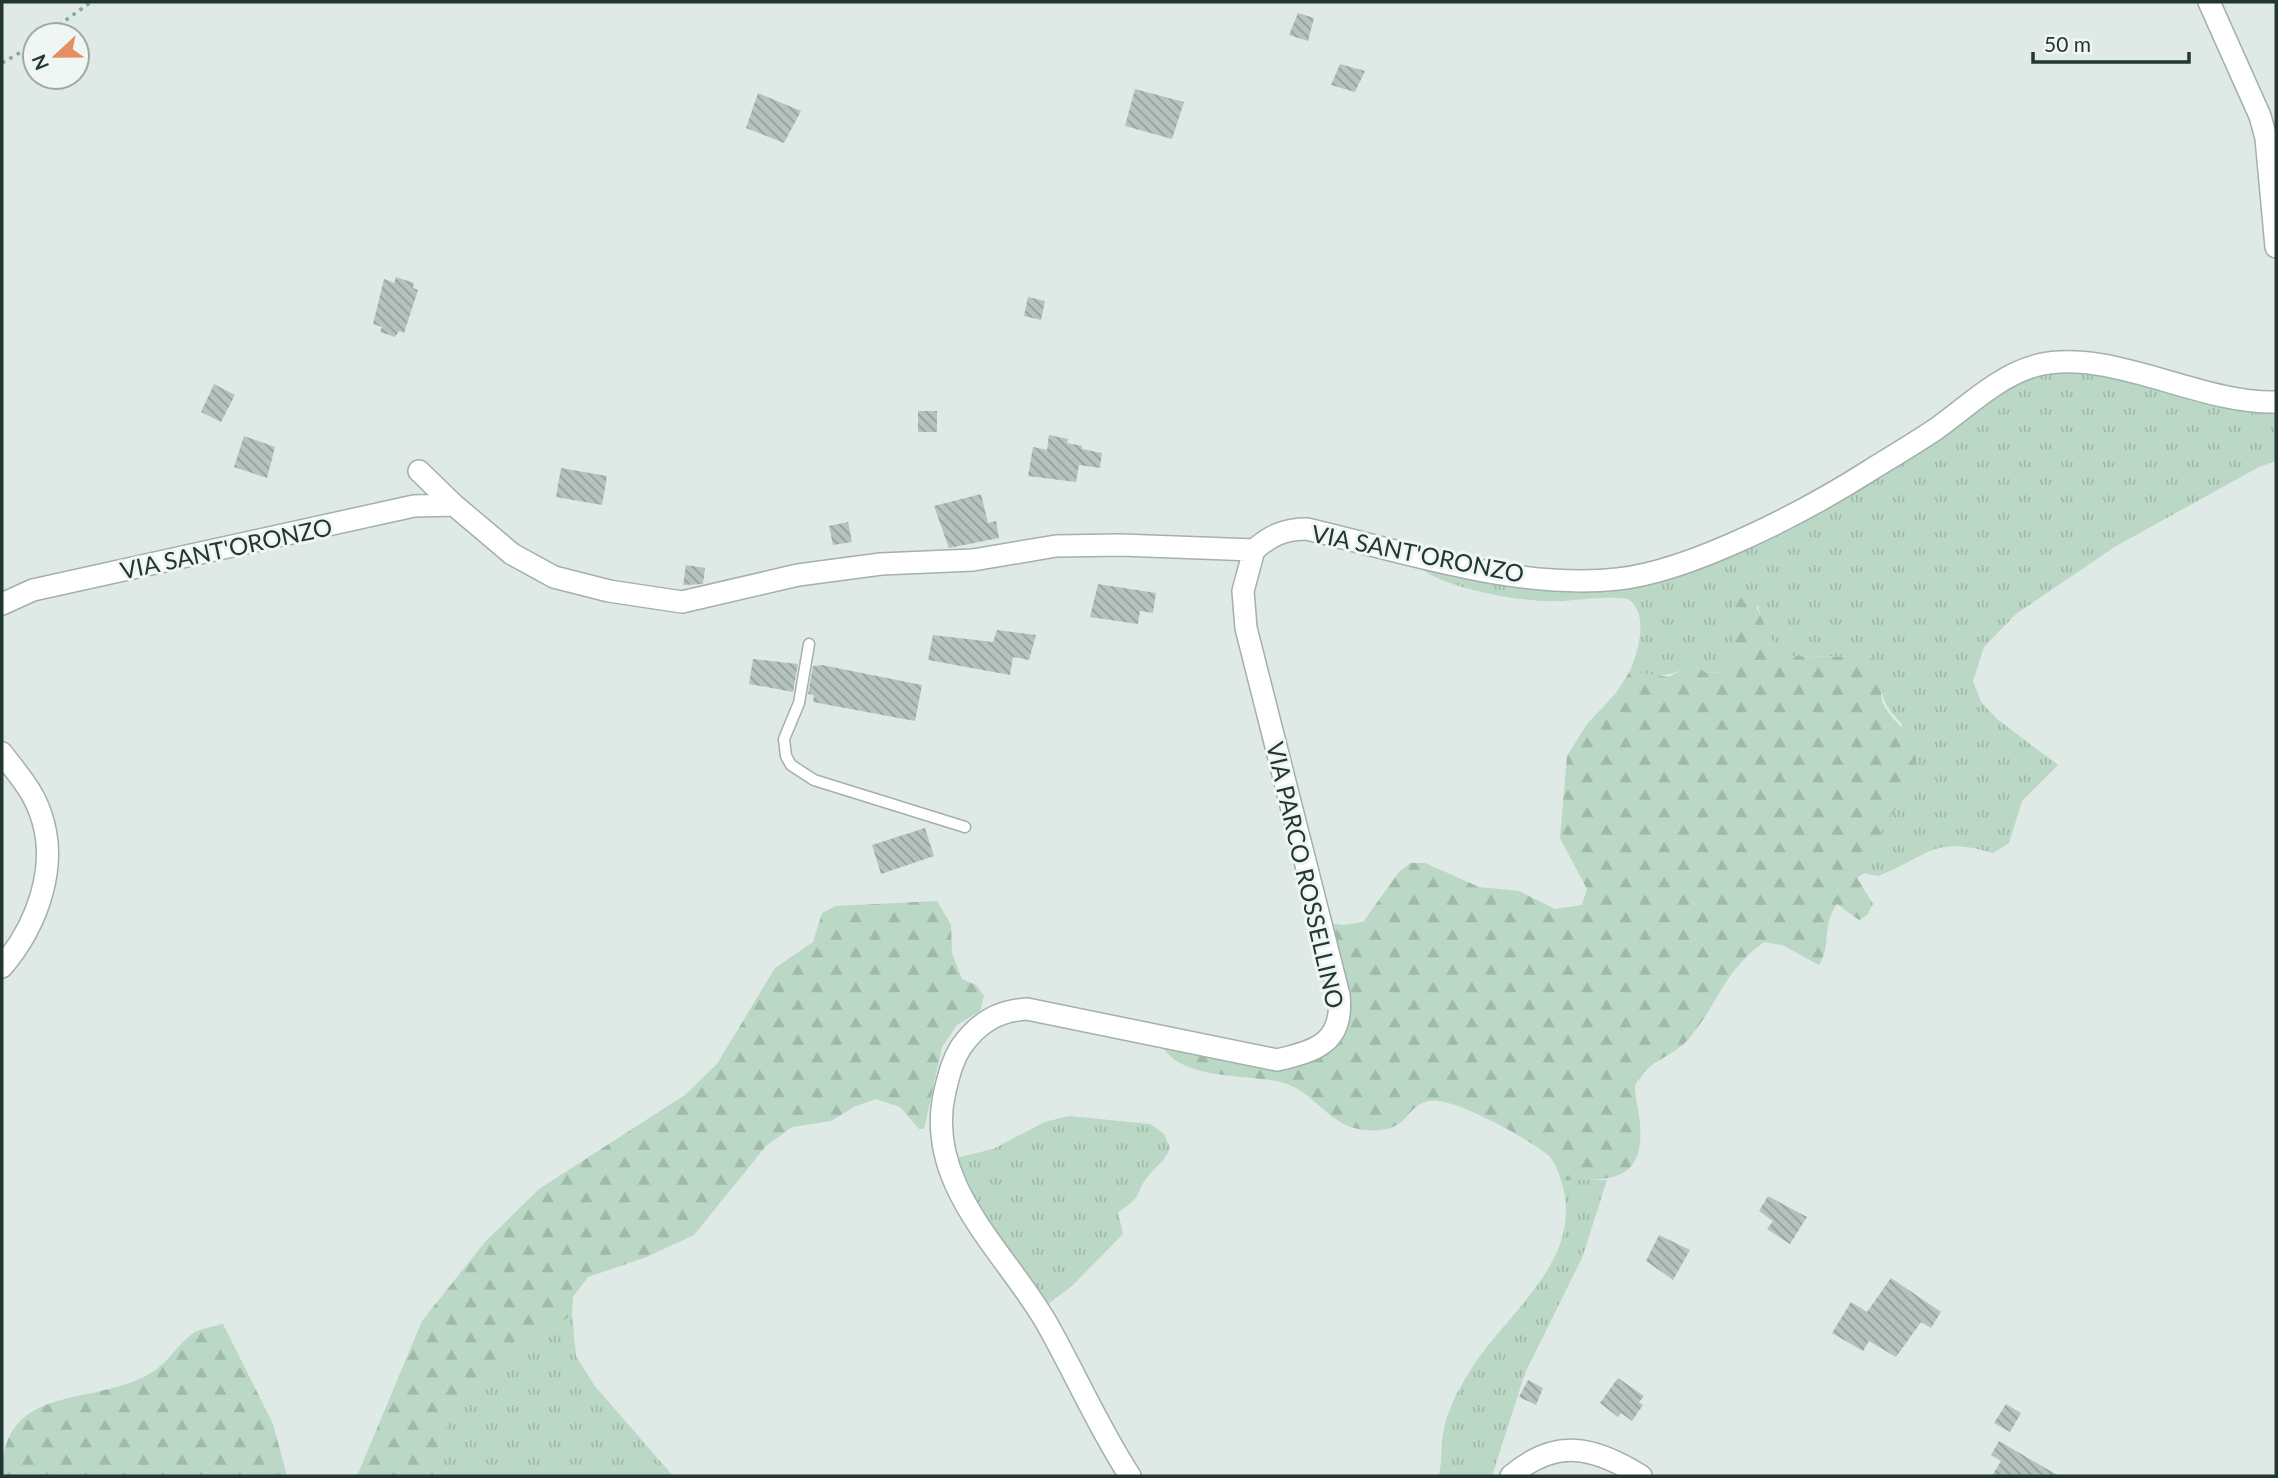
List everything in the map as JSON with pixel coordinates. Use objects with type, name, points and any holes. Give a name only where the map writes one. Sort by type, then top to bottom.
[{"type":"street","points":[[2209,2],[2260,116],[2266,138],[2276,247]]},
{"type":"street","name":"VIA SANT'ORONZO","points":[[1254,550],[1279,532],[1307,529],[1416,557],[1517,575],[1619,579],[1666,569],[1777,523],[1847,485],[1934,430],[2012,375],[2040,365],[2094,364],[2240,401],[2276,402]]},
{"type":"street","points":[[418,471],[512,554],[554,577],[609,591],[682,602],[797,575],[881,564],[973,560],[1056,546],[1121,545],[1254,550]]},
{"type":"street","name":"VIA SANT'ORONZO","points":[[2,604],[33,590],[414,506],[454,505]]},
{"type":"street","name":"VIA PARCO ROSSELLINO","points":[[1130,1476],[1032,1299],[963,1200],[946,1161],[941,1123],[942,1102],[951,1065],[974,1030],[992,1017],[1015,1010],[1027,1009],[1277,1060],[1317,1048],[1326,1042],[1338,1025],[1341,1014],[1339,995],[1246,628],[1242,591],[1254,550]]},
{"type":"street","points":[[2,753],[30,788],[41,813],[48,848],[42,894],[21,944],[2,967]]},
{"type":"street","points":[[1511,1476],[1541,1455],[1573,1449],[1614,1459],[1641,1476]]},
{"type":"lane","points":[[809,644],[799,703],[784,739],[786,756],[791,765],[814,780],[965,827]]},
{"type":"path","points":[[65,21],[90,2]]},
{"type":"path","points":[[2,63],[21,52]]},
{"type":"green space","points":[[2074,368],[2276,409],[2276,461],[2259,467],[2116,546],[2016,614],[1984,647],[1973,681],[1981,702],[1997,719],[2058,765],[2022,801],[2009,843],[1993,853],[1957,846],[1944,847],[1878,876],[1864,873],[1868,853],[1880,831],[1902,724],[1883,698],[1884,677],[1866,657],[1791,656],[1768,636],[1758,606],[1734,633],[1734,656],[1724,672],[1706,673],[1684,668],[1664,675],[1638,673],[1630,671],[1639,643],[1639,614],[1628,599],[1553,601],[1511,598],[1439,579],[1415,563],[1668,575],[2028,375]]},
{"type":"green space","points":[[1738,598],[1748,600],[1754,606],[1772,640],[1791,656],[1867,657],[1878,661],[1884,676],[1883,703],[1911,740],[1916,757],[1915,770],[1903,797],[1876,842],[1864,873],[1857,878],[1873,904],[1867,915],[1859,920],[1837,904],[1829,920],[1825,950],[1819,965],[1782,945],[1764,942],[1740,964],[1686,1041],[1648,1068],[1635,1085],[1640,1143],[1630,1168],[1608,1178],[1561,1180],[1551,1158],[1540,1149],[1490,1120],[1454,1105],[1429,1101],[1420,1104],[1391,1128],[1365,1130],[1342,1123],[1295,1087],[1270,1080],[1199,1070],[1183,1065],[1170,1056],[1161,1044],[1262,1065],[1330,1047],[1327,923],[1343,925],[1363,922],[1399,872],[1410,863],[1425,863],[1479,887],[1519,891],[1555,909],[1582,905],[1587,889],[1560,838],[1567,756],[1587,724],[1616,693],[1630,671],[1669,677],[1684,668],[1696,666],[1706,673],[1724,672],[1734,656],[1733,607]]},
{"type":"green space","points":[[937,901],[951,925],[952,953],[962,979],[976,985],[984,996],[980,1011],[957,1025],[942,1047],[924,1129],[919,1129],[900,1107],[876,1099],[854,1107],[831,1121],[792,1127],[766,1146],[694,1235],[644,1258],[588,1277],[573,1297],[572,1315],[488,1371],[459,1406],[443,1434],[433,1476],[357,1476],[422,1321],[485,1242],[539,1189],[685,1095],[717,1064],[775,968],[813,942],[822,913],[836,906]]},
{"type":"green space","points":[[1069,1116],[1150,1124],[1164,1134],[1170,1148],[1145,1180],[1133,1201],[1118,1212],[1123,1234],[1072,1286],[1044,1307],[987,1227],[952,1159],[993,1149],[1045,1122]]},
{"type":"green space","points":[[1561,1180],[1607,1180],[1582,1258],[1525,1373],[1492,1476],[1439,1476],[1444,1426],[1460,1388],[1484,1351],[1521,1307],[1553,1261],[1563,1236],[1566,1209]]},
{"type":"green space","points":[[572,1315],[576,1356],[594,1385],[673,1476],[433,1476],[443,1434],[459,1406],[488,1371]]},
{"type":"green space","points":[[223,1324],[273,1424],[287,1476],[2,1476],[6,1445],[18,1424],[35,1410],[56,1401],[131,1382],[160,1367],[197,1331]]},
{"type":"building","points":[[1298,13],[1314,18],[1308,41],[1289,35]]},
{"type":"building","points":[[1340,64],[1365,71],[1355,92],[1331,85]]},
{"type":"building","points":[[1135,89],[1184,102],[1172,139],[1125,126]]},
{"type":"building","points":[[758,93],[801,111],[784,143],[746,128]]},
{"type":"building","points":[[396,277],[414,283],[413,288],[418,290],[404,333],[399,331],[395,337],[380,332],[382,327],[373,324],[384,279],[394,283]]},
{"type":"building","points":[[1028,297],[1045,301],[1041,320],[1024,316]]},
{"type":"building","points":[[214,384],[235,395],[221,422],[201,412]]},
{"type":"building","points":[[918,411],[937,411],[937,432],[918,432]]},
{"type":"building","points":[[1049,435],[1068,439],[1067,443],[1082,446],[1082,449],[1102,453],[1100,468],[1079,465],[1076,482],[1028,476],[1033,447],[1047,450]]},
{"type":"building","points":[[244,436],[275,447],[267,478],[234,467]]},
{"type":"building","points":[[561,468],[607,476],[602,505],[556,497]]},
{"type":"building","points":[[981,494],[988,523],[996,521],[999,538],[949,548],[934,506]]},
{"type":"building","points":[[848,522],[852,542],[833,545],[829,526]]},
{"type":"building","points":[[686,565],[705,568],[703,584],[683,585]]},
{"type":"building","points":[[1098,584],[1156,593],[1153,613],[1140,611],[1138,624],[1090,617]]},
{"type":"building","points":[[997,630],[1036,635],[1029,660],[1013,657],[1010,675],[928,660],[933,635],[993,642]]},
{"type":"building","points":[[753,659],[798,664],[793,692],[749,684]]},
{"type":"building","points":[[822,665],[922,685],[915,721],[813,702],[814,695],[808,694],[813,666]]},
{"type":"building","points":[[925,828],[934,856],[881,874],[872,845]]},
{"type":"building","points":[[1768,1196],[1807,1217],[1790,1244],[1767,1229],[1773,1221],[1759,1211]]},
{"type":"building","points":[[1659,1235],[1690,1250],[1673,1280],[1646,1261]]},
{"type":"building","points":[[1891,1278],[1941,1312],[1931,1328],[1921,1322],[1896,1357],[1869,1341],[1863,1351],[1832,1333],[1851,1302],[1867,1312]]},
{"type":"building","points":[[1618,1378],[1644,1396],[1639,1402],[1643,1405],[1632,1421],[1621,1413],[1618,1417],[1600,1403]]},
{"type":"building","points":[[1528,1380],[1543,1388],[1536,1405],[1519,1397]]},
{"type":"building","points":[[2006,1404],[2021,1413],[2010,1432],[1994,1423]]},
{"type":"building","points":[[1999,1441],[2059,1476],[1992,1476],[2001,1461],[1991,1455]]}]
